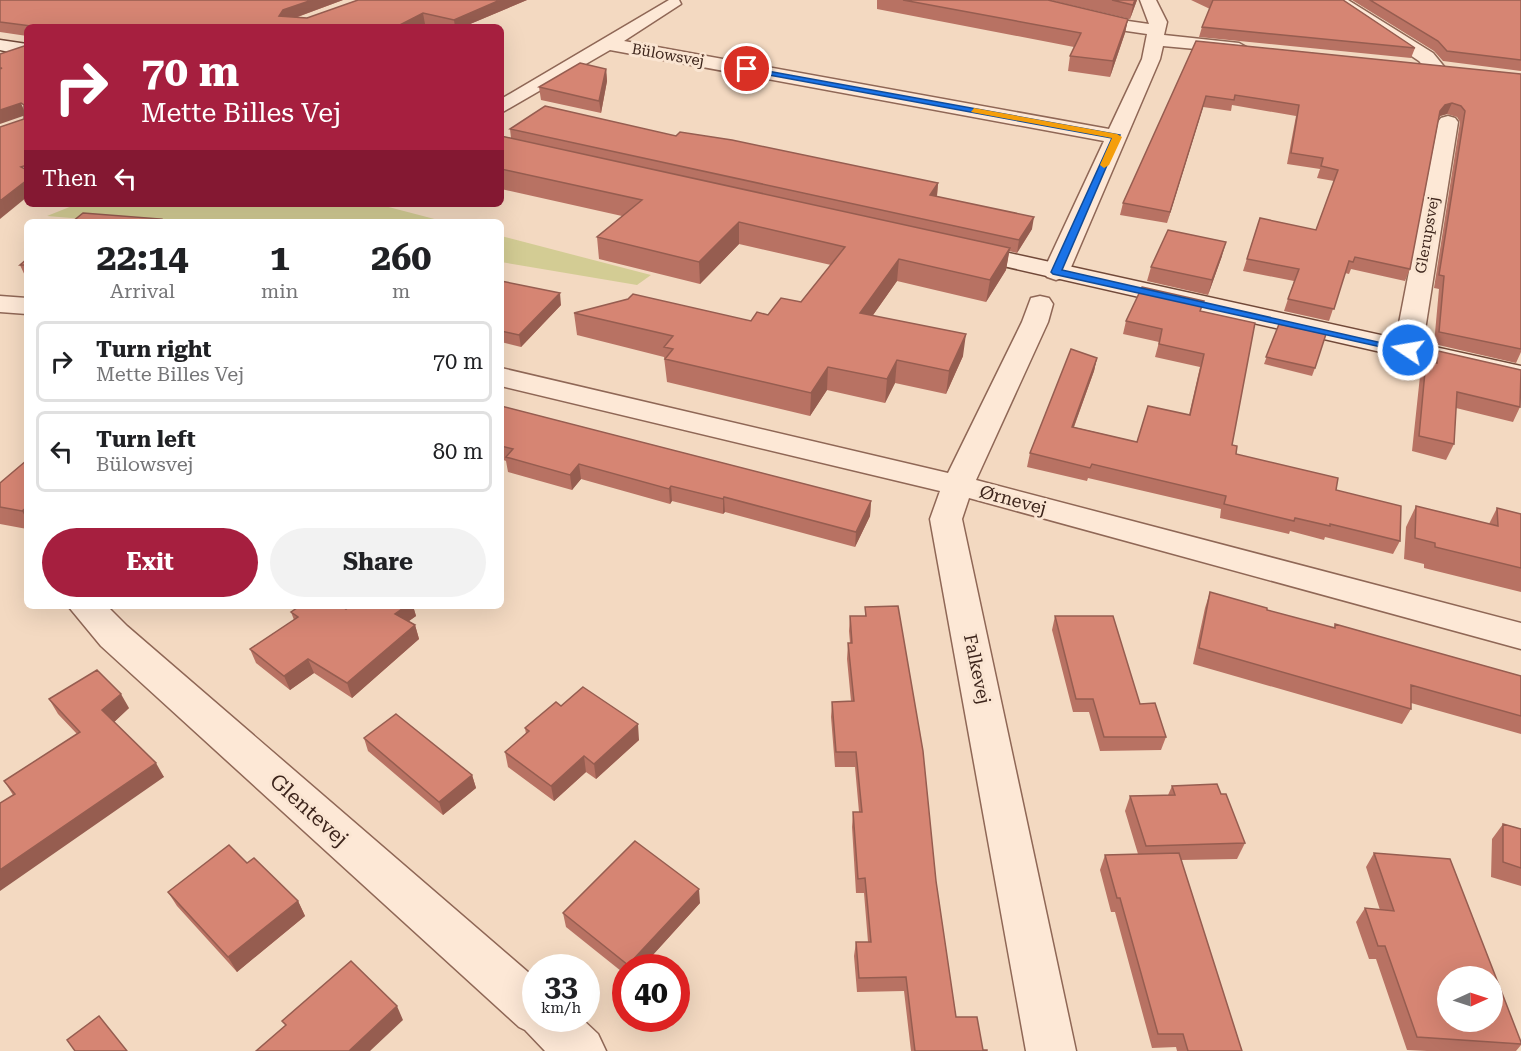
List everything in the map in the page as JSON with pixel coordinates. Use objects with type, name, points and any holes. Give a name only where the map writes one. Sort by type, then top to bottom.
[{"type":"street","points":[[1019,0],[1155,35],[1261,51]]},
{"type":"street","points":[[1056,272],[1151,59],[1158,22],[1148,0]]},
{"type":"street","points":[[1336,0],[1445,70],[1402,65]]},
{"type":"street","points":[[504,105],[673,4]]},
{"type":"street","name":"Bülowsvej","points":[[609,44],[1117,137]]},
{"type":"street","points":[[0,45],[24,49]]},
{"type":"street","name":"Glerupsvej","points":[[1408,350],[1448,122]]},
{"type":"street","points":[[939,244],[1521,375]]},
{"type":"street","points":[[0,304],[24,306]]},
{"type":"street","name":"Falkevej","points":[[1040,304],[1035,322],[958,485],[946,519],[998,773],[1051,1051]]},
{"type":"street","name":"Ørnevej","points":[[504,378],[958,485],[1521,636]]},
{"type":"street","name":"Glentevej","points":[[89,609],[114,636],[522,999]]},
{"type":"street","points":[[560,1032],[581,1051]]},
{"type":"shaded area","points":[[70,207],[388,207],[434,219],[83,219],[47,216]]},
{"type":"shaded area","points":[[504,237],[651,275],[637,285],[504,263]]},
{"type":"building","points":[[0,0],[312,0],[283,10],[279,16],[307,18],[358,0],[500,0],[454,20],[423,13],[402,24],[24,25],[0,22]]},
{"type":"building","points":[[903,0],[1048,0],[1128,19],[1113,61],[1070,56],[1081,33]]},
{"type":"building","points":[[1112,0],[1135,0],[1133,5]]},
{"type":"building","points":[[1213,0],[1343,0],[1415,48],[1202,27]]},
{"type":"building","points":[[1370,0],[1521,0],[1521,60],[1447,51],[1438,41]]},
{"type":"building","points":[[1196,41],[1521,74],[1521,349],[1439,332],[1444,276],[1439,275],[1465,111],[1461,106],[1452,103],[1445,105],[1440,111],[1410,269],[1355,257],[1353,262],[1349,261],[1334,309],[1288,299],[1299,269],[1247,259],[1260,218],[1316,230],[1338,170],[1321,166],[1323,158],[1291,153],[1299,105],[1235,95],[1234,100],[1206,96],[1170,212],[1123,203]]},
{"type":"building","points":[[24,46],[24,105],[21,103],[0,110],[0,69],[2,68],[0,68],[0,54]]},
{"type":"building","points":[[580,63],[606,69],[599,101],[539,87]]},
{"type":"building","points":[[545,106],[676,136],[680,132],[732,140],[938,183],[930,195],[1034,217],[1019,240],[510,129]]},
{"type":"building","points":[[24,119],[24,166],[21,167],[24,168],[24,182],[0,201],[0,127]]},
{"type":"building","points":[[504,137],[1010,248],[990,280],[899,259],[860,313],[966,334],[949,371],[897,360],[887,379],[828,367],[811,393],[665,359],[673,349],[664,347],[673,336],[574,313],[628,299],[633,294],[751,321],[757,312],[768,315],[781,298],[801,302],[845,247],[739,222],[699,262],[597,237],[642,200],[504,170]]},
{"type":"building","points":[[83,213],[161,219],[76,219]]},
{"type":"building","points":[[1168,230],[1226,242],[1212,280],[1151,267]]},
{"type":"building","points":[[504,282],[560,293],[519,335],[504,332]]},
{"type":"building","points":[[1142,287],[1204,301],[1200,311],[1255,323],[1232,445],[1237,446],[1236,454],[1338,478],[1336,490],[1401,506],[1400,541],[1330,524],[1330,526],[1295,518],[1294,521],[1224,504],[1226,496],[1092,464],[1090,468],[1030,453],[1071,349],[1097,358],[1072,427],[1137,442],[1148,406],[1190,415],[1204,354],[1159,344],[1162,329],[1126,321]]},
{"type":"building","points":[[1279,324],[1326,334],[1315,368],[1266,357]]},
{"type":"building","points":[[1438,351],[1521,370],[1520,407],[1457,392],[1454,444],[1419,436],[1426,361],[1437,363]]},
{"type":"building","points":[[504,407],[871,501],[856,532],[724,497],[723,499],[671,486],[669,489],[579,464],[570,475],[506,457],[513,449],[504,447]]},
{"type":"building","points":[[24,463],[24,509],[0,507],[0,483]]},
{"type":"building","points":[[1416,506],[1498,526],[1497,508],[1521,514],[1521,568],[1435,547],[1435,543],[1415,538]]},
{"type":"building","points":[[1210,592],[1267,608],[1267,610],[1335,628],[1335,624],[1521,676],[1521,716],[1411,685],[1411,709],[1199,648]]},
{"type":"building","points":[[898,606],[923,751],[936,881],[956,1017],[977,1017],[983,1050],[987,1051],[915,1051],[906,977],[859,978],[856,942],[871,942],[865,878],[858,879],[853,812],[862,812],[856,752],[836,752],[832,702],[854,701],[848,643],[852,643],[850,616],[866,616],[865,607]]},
{"type":"building","points":[[296,609],[402,609],[395,614],[415,625],[347,683],[308,659],[284,676],[250,649],[298,617],[291,612]]},
{"type":"building","points":[[1055,616],[1113,616],[1140,704],[1155,703],[1166,737],[1104,737],[1093,699],[1076,699]]},
{"type":"building","points":[[97,670],[121,694],[102,710],[156,763],[0,870],[0,803],[15,794],[4,781],[80,732],[49,699]]},
{"type":"building","points":[[583,687],[638,724],[594,764],[584,756],[551,786],[505,752],[529,731],[525,728],[556,702],[561,706]]},
{"type":"building","points":[[396,714],[472,775],[439,802],[364,738]]},
{"type":"building","points":[[1217,784],[1221,794],[1226,794],[1245,843],[1146,846],[1130,796],[1175,795],[1172,786]]},
{"type":"building","points":[[1503,824],[1521,829],[1521,868],[1503,862]]},
{"type":"building","points":[[635,841],[699,889],[638,954],[614,954],[563,913]]},
{"type":"building","points":[[229,845],[247,863],[254,858],[298,901],[228,957],[168,892]]},
{"type":"building","points":[[1179,853],[1242,1051],[1188,1051],[1183,1034],[1158,1034],[1120,898],[1117,898],[1105,855]]},
{"type":"building","points":[[1374,853],[1450,859],[1492,966],[1437,966],[1437,1032],[1503,1032],[1503,996],[1521,1044],[1417,1037],[1385,946],[1378,946],[1365,908],[1394,911]]},
{"type":"building","points":[[351,961],[397,1006],[349,1051],[256,1051],[286,1025],[282,1021]]},
{"type":"building","points":[[99,1016],[127,1051],[75,1051],[67,1040]]},
{"type":"slow traffic","points":[[974,111],[1117,137],[1104,165]]},
{"type":"route","points":[[747,69],[1117,137],[1056,272],[1408,350]]}]
